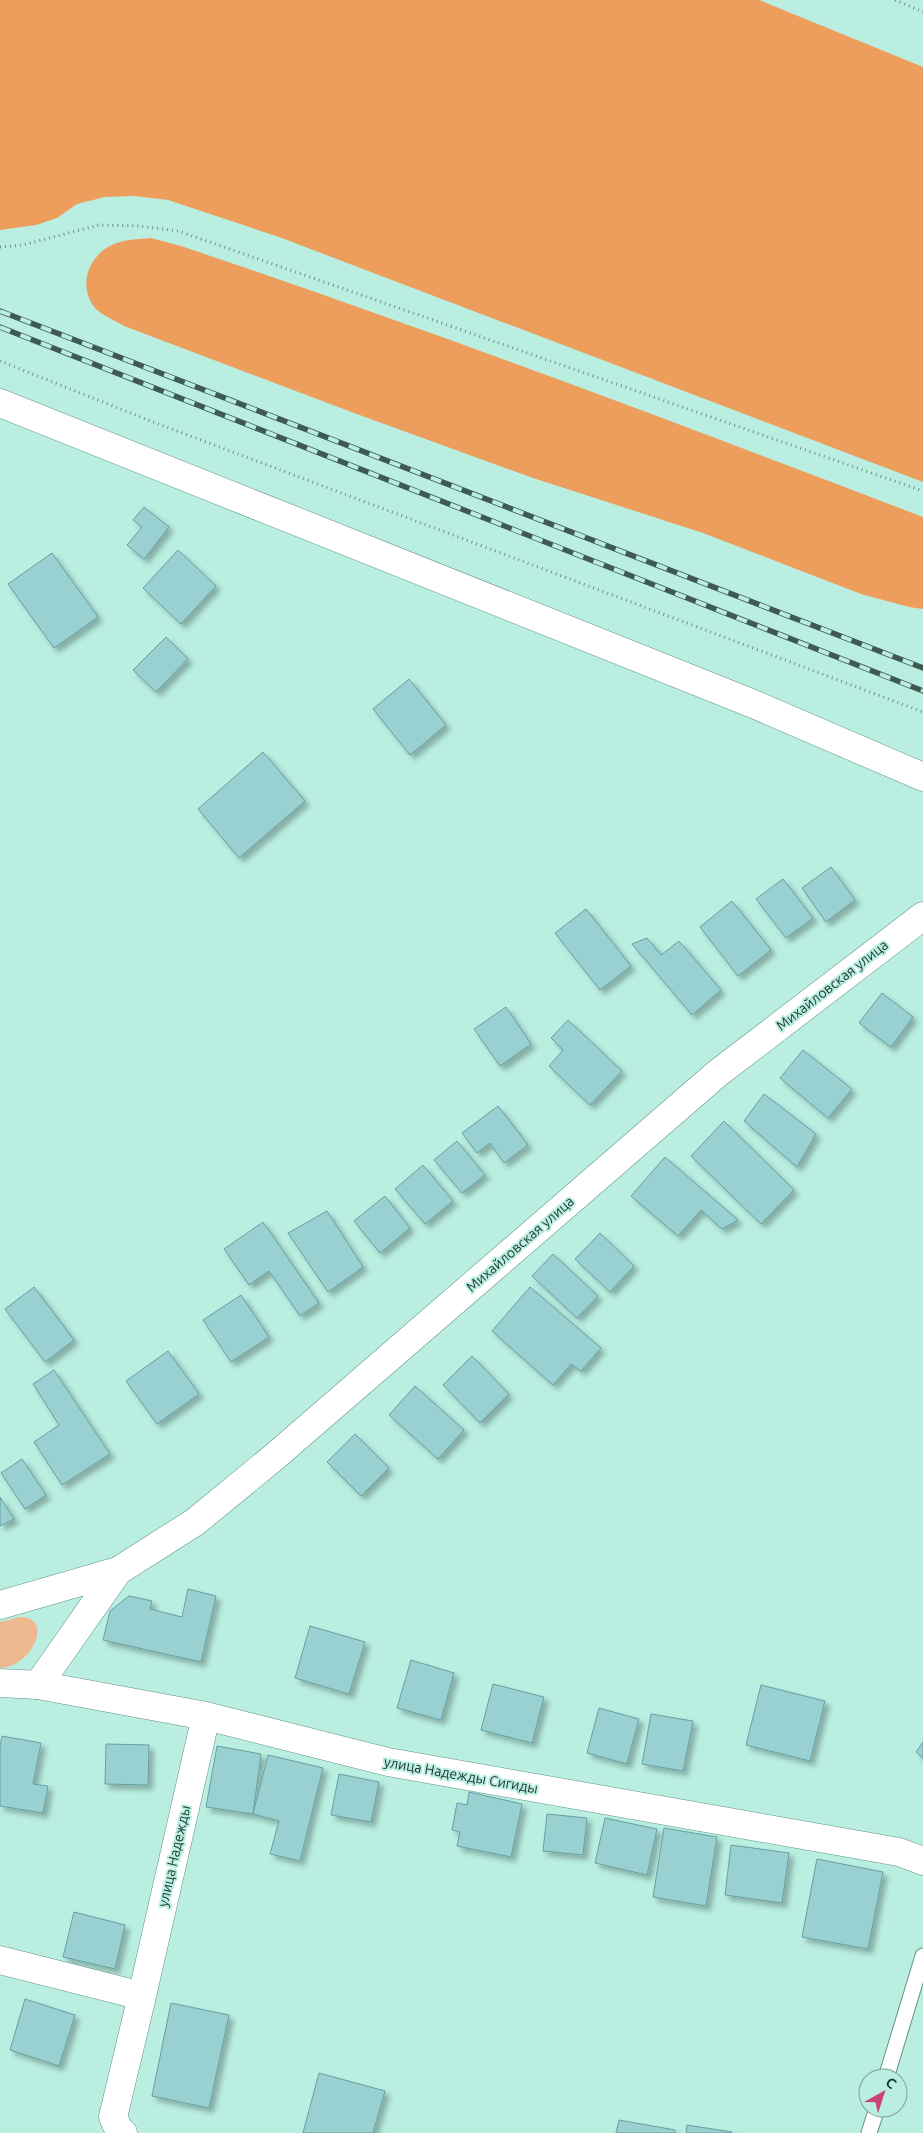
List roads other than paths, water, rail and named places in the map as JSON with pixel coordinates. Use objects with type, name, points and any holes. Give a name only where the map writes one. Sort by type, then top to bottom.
[{"type":"street","points":[[0,403],[751,703],[923,777]]},
{"type":"street","name":"Михайловская улица","points":[[0,1605],[118,1571],[195,1522],[273,1458],[718,1073],[923,916]]},
{"type":"street","name":"Михайловская улица","points":[[38,1685],[118,1571]]},
{"type":"street","name":"улица Надежды Сигиды","points":[[0,1683],[38,1685],[206,1716],[388,1762],[899,1852],[923,1861]]},
{"type":"street","name":"улица Надежды","points":[[123,2133],[119,2130],[113,2117],[206,1716]]},
{"type":"street","points":[[0,1960],[142,1996]]},
{"type":"lane","points":[[889,2068],[923,1956]]},
{"type":"lane","points":[[870,2133],[874,2118]]},
{"type":"railway","points":[[0,311],[923,668]]},
{"type":"railway","points":[[0,327],[923,691]]}]
